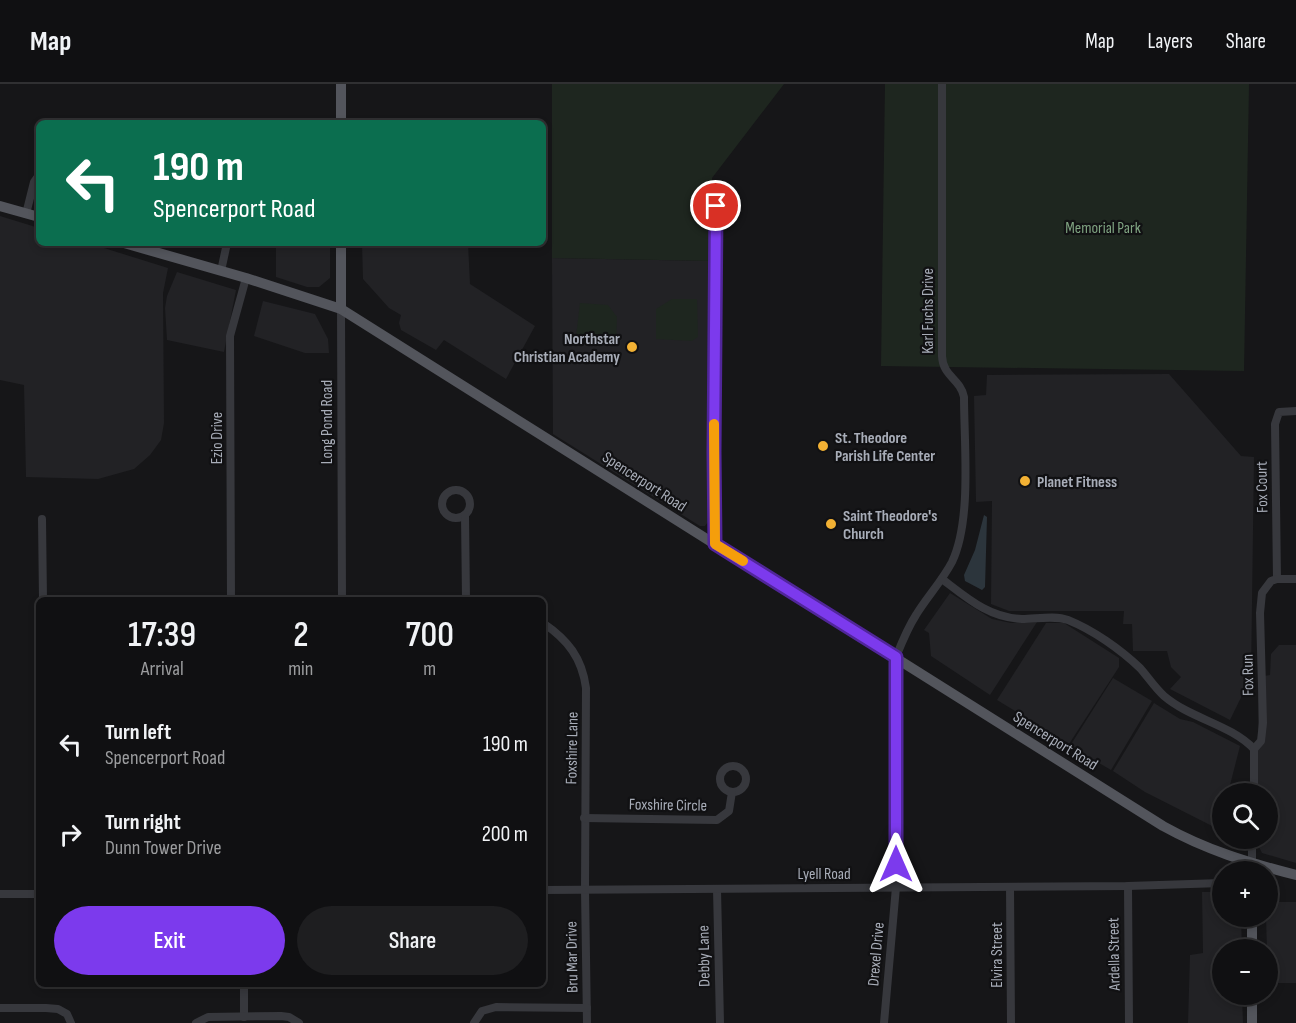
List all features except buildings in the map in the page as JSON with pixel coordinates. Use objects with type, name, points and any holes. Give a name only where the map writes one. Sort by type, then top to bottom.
[{"type":"main road","points":[[340,84],[341,120]]},
{"type":"main road","points":[[0,206],[36,216]]},
{"type":"main road","name":"Spencerport Road","points":[[134,246],[246,278],[341,309],[1163,826],[1192,842],[1238,861]]},
{"type":"main road","name":"Long Pond Road","points":[[341,246],[341,309]]},
{"type":"main road","name":"Spencerport Road","points":[[1278,871],[1296,874]]},
{"type":"main road","points":[[1252,1005],[1252,1023]]},
{"type":"street","name":"Karl Fuchs Drive","points":[[896,657],[905,633],[952,561],[963,522],[964,397],[960,386],[946,372],[942,362],[942,84]]},
{"type":"street","points":[[26,214],[36,179]]},
{"type":"street","points":[[715,544],[716,206]]},
{"type":"street","points":[[221,271],[226,246]]},
{"type":"street","name":"Ezio Drive","points":[[231,597],[230,336],[246,278]]},
{"type":"street","name":"Long Pond Road","points":[[341,309],[342,597]]},
{"type":"street","name":"Fox Court","points":[[1277,579],[1275,424],[1279,412],[1296,411]]},
{"type":"street","points":[[465,515],[466,597]]},
{"type":"street","points":[[42,519],[43,597]]},
{"type":"street","points":[[942,579],[989,613],[1013,618],[1063,618],[1077,624],[1128,658],[1164,695],[1225,731],[1242,737],[1254,749]]},
{"type":"street","points":[[1277,579],[1296,579]]},
{"type":"street","name":"Fox Run","points":[[1254,783],[1254,749],[1261,741],[1263,732],[1260,613],[1262,593],[1271,581],[1277,579]]},
{"type":"street","name":"Foxshire Lane","points":[[546,625],[563,638],[573,650],[584,676],[585,890]]},
{"type":"street","name":"Drexel Drive","points":[[884,1023],[896,888],[896,657]]},
{"type":"street","name":"Foxshire Circle","points":[[584,818],[717,820],[729,811],[732,792]]},
{"type":"street","name":"Lyell Road","points":[[546,890],[1212,884]]},
{"type":"street","name":"Ardella Street","points":[[1128,886],[1129,1023]]},
{"type":"street","name":"Elvira Street","points":[[1010,887],[1011,1023]]},
{"type":"street","name":"Debby Lane","points":[[717,889],[720,1023]]},
{"type":"street","name":"Bru Mar Drive","points":[[585,890],[587,1023]]},
{"type":"street","points":[[0,894],[36,894]]},
{"type":"street","points":[[244,987],[244,1017]]},
{"type":"street","points":[[474,1023],[482,1011],[496,1007],[587,1008]]},
{"type":"street","points":[[0,1008],[58,1009],[67,1014],[71,1023]]},
{"type":"street","points":[[195,1023],[208,1017],[281,1016],[289,1017],[299,1023]]},
{"type":"shaded area","points":[[0,216],[36,227],[36,246],[98,246],[168,268],[163,293],[164,423],[161,440],[150,455],[134,469],[98,479],[26,477],[24,385],[0,380]]},
{"type":"shaded area","points":[[276,246],[330,246],[330,278],[319,287],[307,287],[276,277]]},
{"type":"shaded area","points":[[362,246],[468,246],[470,284],[535,326],[506,379],[444,340],[436,350],[401,330],[399,323],[401,315],[389,308],[363,279]]},
{"type":"shaded area","name":"Northstar Christian Academy","points":[[552,258],[712,261],[710,519],[705,526],[700,526],[553,434]]},
{"type":"shaded area","points":[[177,272],[236,290],[224,352],[167,340],[165,308],[167,296]]},
{"type":"shaded area","points":[[263,301],[315,314],[328,339],[329,353],[305,353],[254,336]]},
{"type":"shaded area","points":[[1169,374],[1241,456],[1254,457],[1251,677],[1230,720],[1170,689],[1181,677],[1171,667],[1167,651],[1133,651],[1132,624],[1123,624],[1124,611],[1009,611],[991,604],[992,501],[976,502],[974,396],[986,395],[987,375]]},
{"type":"shaded area","points":[[984,515],[987,517],[985,587],[982,590],[965,581],[964,575],[975,550]]},
{"type":"shaded area","points":[[950,593],[992,619],[1011,623],[1037,622],[990,695],[931,656],[929,633],[924,630]]},
{"type":"shaded area","points":[[1046,623],[1064,623],[1119,658],[1119,667],[1069,744],[997,700]]},
{"type":"shaded area","points":[[1279,645],[1296,645],[1296,863],[1262,853],[1260,849],[1278,849],[1278,783],[1258,783],[1258,677],[1270,675],[1271,654]]},
{"type":"shaded area","points":[[1113,678],[1152,701],[1111,770],[1070,746]]},
{"type":"shaded area","points":[[1154,703],[1180,719],[1193,722],[1240,746],[1231,783],[1212,783],[1212,826],[1145,792],[1113,771]]},
{"type":"shaded area","points":[[1202,892],[1212,892],[1212,927],[1241,927],[1242,939],[1212,939],[1212,1005],[1242,1005],[1243,1023],[1188,1023],[1190,955],[1203,953]]},
{"type":"shaded area","points":[[1278,902],[1296,902],[1296,983],[1278,983],[1278,939],[1267,939],[1266,927],[1278,927]]},
{"type":"green space","points":[[552,84],[784,84],[712,178],[712,261],[552,258]]},
{"type":"green space","name":"Memorial Park","points":[[885,84],[1249,84],[1244,371],[881,366]]},
{"type":"green space","points":[[672,299],[697,299],[698,337],[692,341],[656,339],[656,309]]},
{"type":"green space","points":[[580,303],[608,305],[617,317],[616,343],[581,341],[576,337]]},
{"type":"slow traffic","points":[[714,424],[715,544],[743,561]]},
{"type":"place","name":"Northstar Christian Academy","points":[[632,347]]},
{"type":"place","name":"St. Theodore Parish Life Center","points":[[823,446]]},
{"type":"place","name":"Planet Fitness","points":[[1025,481]]},
{"type":"place","name":"Saint Theodore's Church","points":[[831,524]]},
{"type":"route","points":[[716,206],[715,544],[896,657],[896,864]]}]
